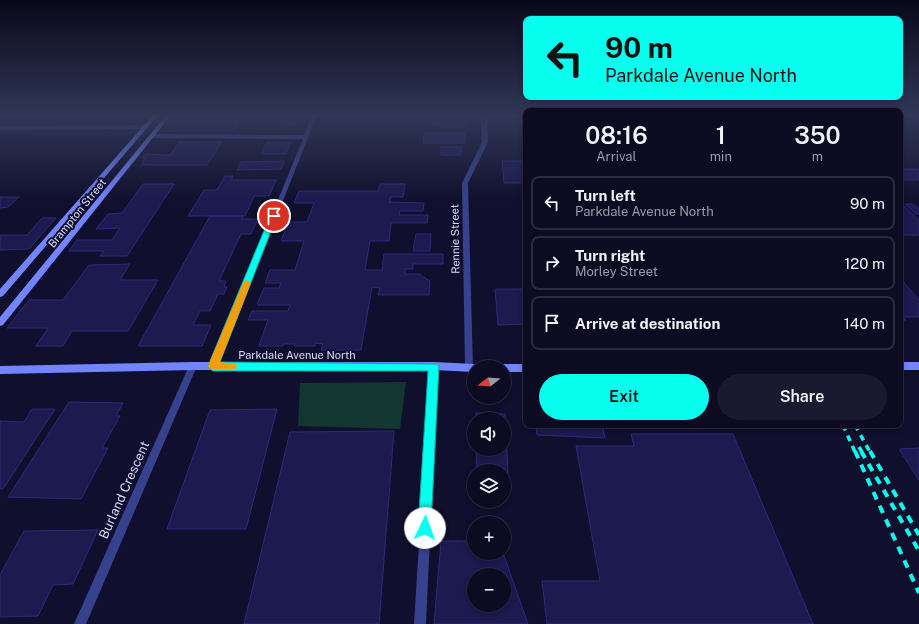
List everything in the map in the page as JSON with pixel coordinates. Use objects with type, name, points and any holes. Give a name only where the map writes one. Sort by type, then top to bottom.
[{"type":"street","name":"Brampton Street","points":[[0,294],[132,144]]},
{"type":"street","name":"Brampton Street","points":[[0,323],[146,144]]},
{"type":"street","points":[[213,366],[303,144]]},
{"type":"street","name":"Rennie Street","points":[[471,360],[465,182],[484,144]]},
{"type":"street","name":"Parkdale Avenue North","points":[[0,370],[193,366],[434,366],[467,368]]},
{"type":"street","name":"Burland Crescent","points":[[80,624],[193,366]]},
{"type":"street","points":[[420,624],[434,366]]},
{"type":"street","points":[[903,366],[919,366]]},
{"type":"street","points":[[511,368],[523,368]]},
{"type":"green space","points":[[406,382],[400,429],[298,426],[300,383]]},
{"type":"building","points":[[178,144],[221,144],[207,165],[141,165],[146,158],[142,158],[145,154],[170,155]]},
{"type":"building","points":[[265,144],[290,144],[286,154],[261,154]]},
{"type":"building","points":[[441,147],[461,147],[461,155],[441,155]]},
{"type":"building","points":[[284,161],[281,169],[237,170],[241,162]]},
{"type":"building","points":[[502,161],[523,161],[523,183],[504,183]]},
{"type":"building","points":[[903,169],[919,169],[919,180],[904,180]]},
{"type":"building","points":[[225,176],[233,176],[231,180],[276,180],[269,196],[254,196],[245,216],[188,216],[204,190],[217,190]]},
{"type":"building","points":[[143,184],[174,184],[127,256],[100,256],[104,251],[69,251],[77,240],[112,240],[120,228],[96,229],[108,214],[122,213]]},
{"type":"building","points":[[380,184],[405,184],[403,197],[391,197],[390,202],[424,203],[423,211],[400,211],[399,215],[428,215],[427,223],[391,223],[389,241],[370,241],[365,270],[382,270],[384,254],[443,254],[443,264],[413,264],[413,269],[405,269],[405,274],[419,274],[430,281],[429,295],[378,295],[380,288],[372,287],[361,350],[321,350],[323,344],[315,343],[315,346],[294,346],[295,344],[284,344],[283,346],[259,346],[268,320],[248,320],[252,311],[288,311],[290,305],[257,305],[264,288],[279,288],[281,283],[265,283],[270,270],[295,270],[304,241],[281,241],[288,222],[307,222],[314,203],[294,203],[299,191],[378,191]]},
{"type":"building","points":[[0,197],[19,197],[8,207],[0,208]]},
{"type":"building","points":[[905,204],[913,204],[919,209],[919,214],[916,214]]},
{"type":"building","points":[[903,205],[919,220],[919,235],[903,235]]},
{"type":"building","points":[[210,216],[243,216],[241,219],[258,219],[251,234],[241,234],[219,281],[226,281],[224,287],[227,287],[224,294],[218,294],[210,311],[200,311],[193,325],[211,325],[202,346],[138,346]]},
{"type":"building","points":[[42,218],[56,218],[29,249],[0,250],[0,235],[27,235]]},
{"type":"building","points":[[416,234],[431,234],[430,251],[413,251]]},
{"type":"building","points":[[130,264],[120,280],[158,280],[128,331],[72,331],[63,346],[36,346],[48,328],[7,328],[29,300],[63,300],[89,265]]},
{"type":"building","points":[[903,281],[919,300],[919,317],[903,317]]},
{"type":"building","points":[[495,289],[523,289],[523,324],[498,325]]},
{"type":"building","points":[[69,402],[123,403],[116,416],[120,416],[102,448],[108,448],[81,499],[8,497]]},
{"type":"building","points":[[32,409],[55,409],[3,489],[0,489],[0,421],[24,422]]},
{"type":"building","points":[[277,409],[246,529],[167,529],[210,410]]},
{"type":"building","points":[[536,428],[603,428],[605,438],[537,435]]},
{"type":"building","points":[[394,431],[379,624],[244,624],[290,432]]},
{"type":"building","points":[[631,434],[733,434],[813,624],[547,624],[542,581],[600,581],[576,446],[634,446]]},
{"type":"building","points":[[919,448],[919,480],[899,449]]},
{"type":"building","points":[[476,456],[507,456],[508,464],[477,464]]},
{"type":"building","points":[[98,530],[73,584],[53,585],[38,616],[0,617],[0,575],[24,531]]},
{"type":"building","points":[[441,541],[467,541],[467,560],[505,560],[508,568],[467,568],[467,612],[511,612],[511,576],[528,624],[434,624]]},
{"type":"railway","points":[[844,428],[855,452]]},
{"type":"railway","points":[[857,428],[870,452]]},
{"type":"railway","points":[[859,447],[862,452]]},
{"type":"railway","points":[[855,451],[919,593]]},
{"type":"railway","points":[[861,451],[919,551]]},
{"type":"railway","points":[[870,451],[919,535]]},
{"type":"slow traffic","points":[[232,366],[213,366],[247,283]]},
{"type":"route","points":[[274,216],[213,366],[434,366],[425,528]]}]
